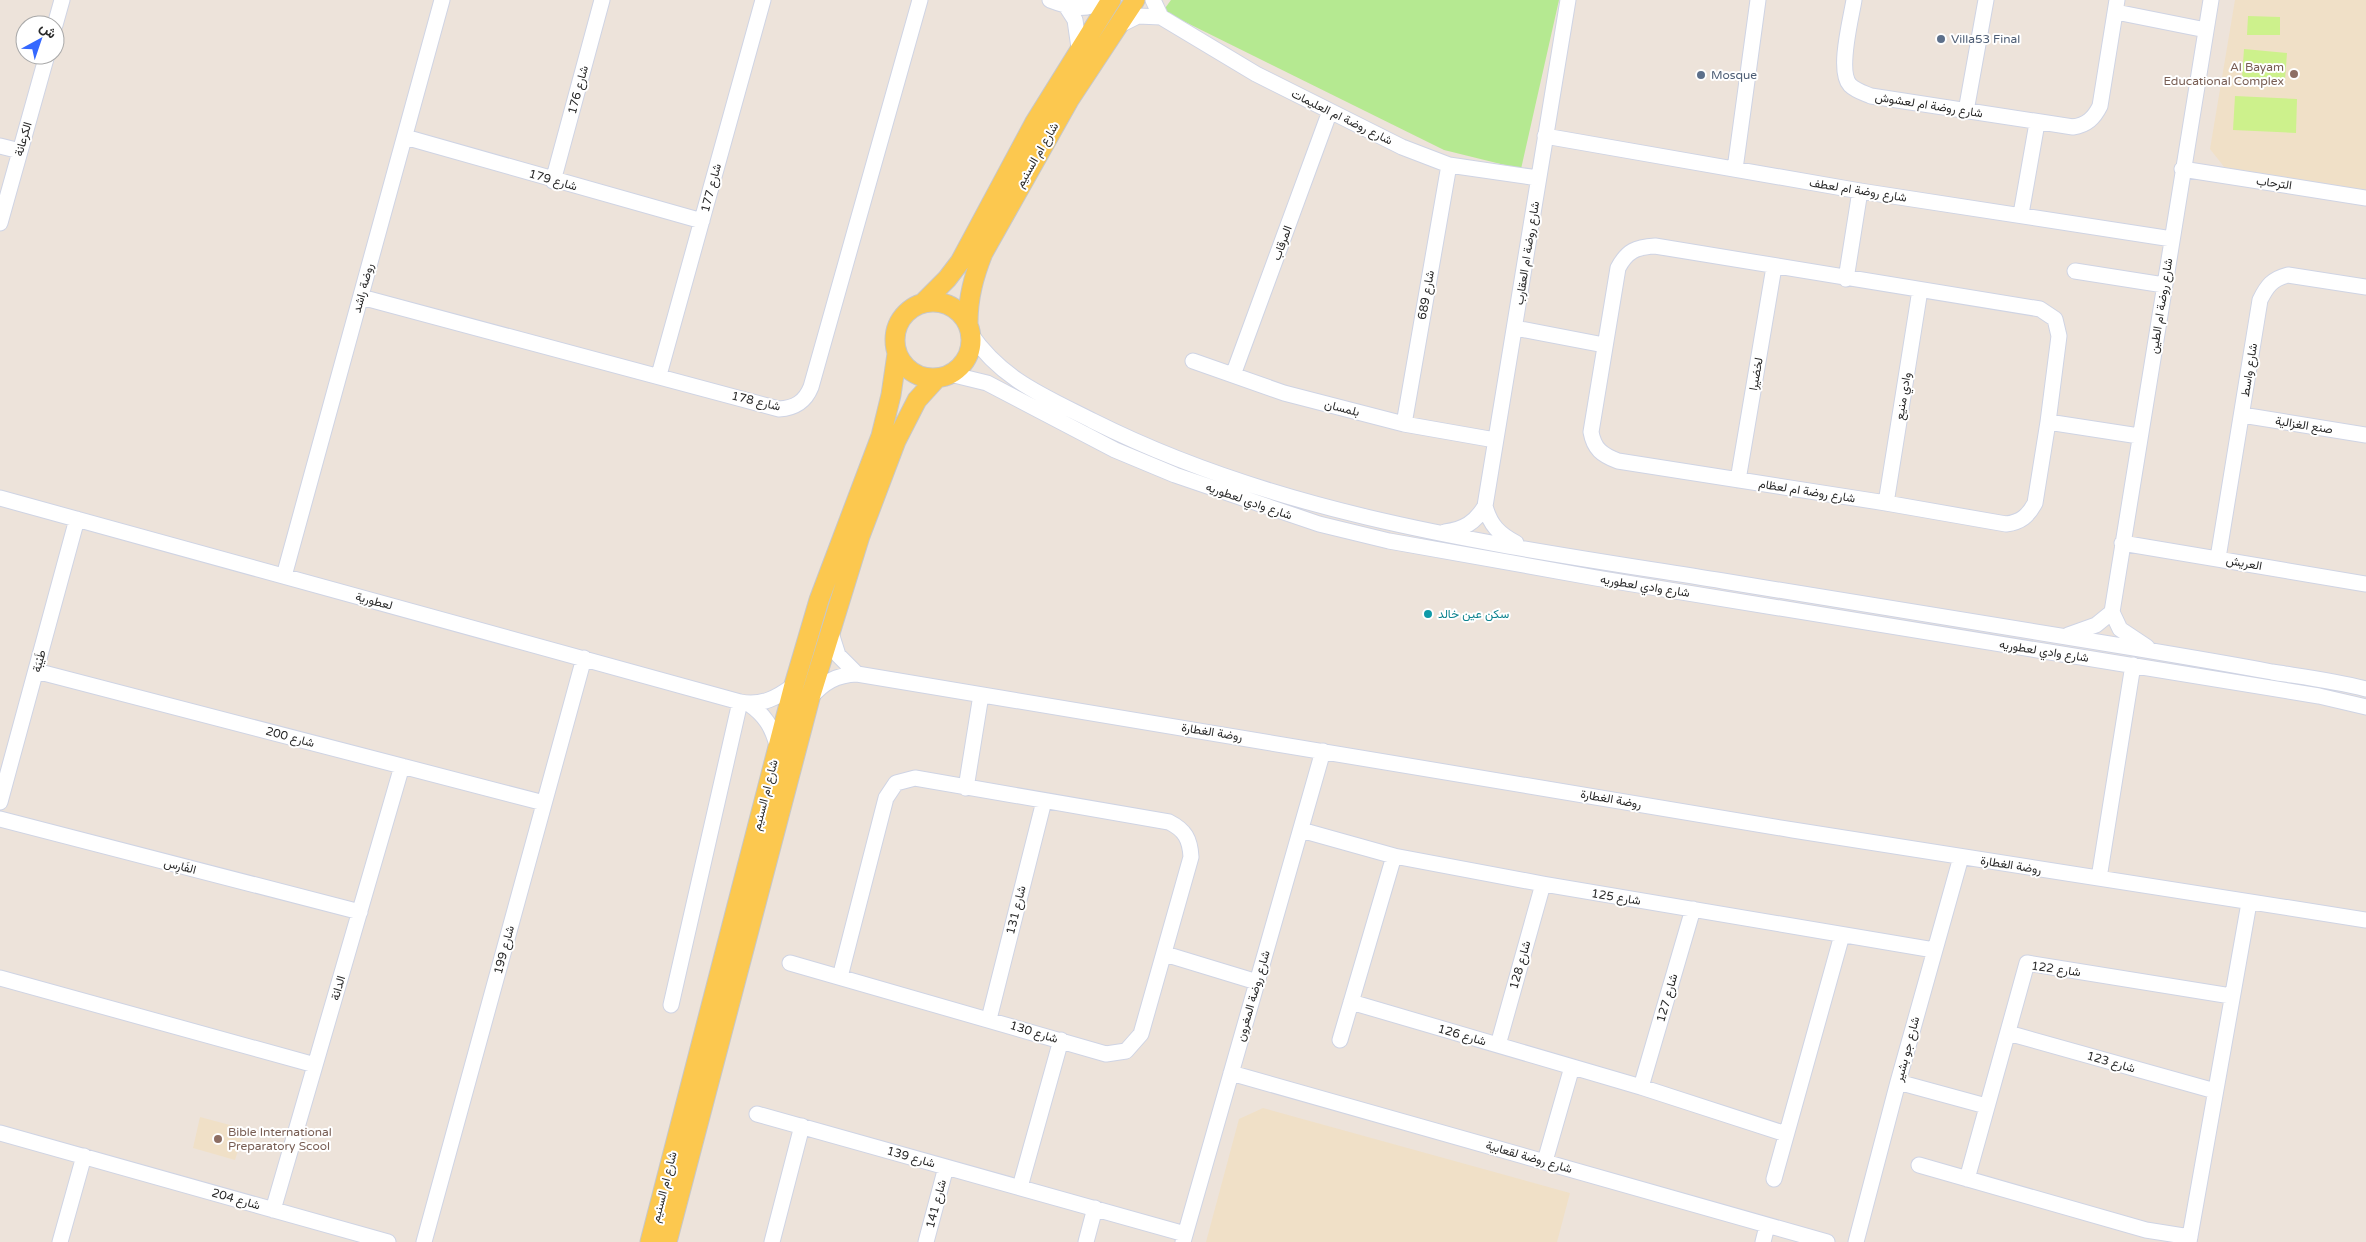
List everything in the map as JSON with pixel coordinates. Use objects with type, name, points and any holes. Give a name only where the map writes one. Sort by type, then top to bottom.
[{"type":"main road","name":"شارع ام السنيم","points":[[923,303],[947,279],[960,262],[1035,122],[1079,48],[1111,0]]},
{"type":"main road","name":"شارع ام السنيم","points":[[969,328],[970,293],[975,274],[984,253],[1069,100],[1135,0]]},
{"type":"main road","points":[[935,302],[947,305],[957,311],[969,328],[971,345],[967,357],[960,367],[944,376],[925,378],[913,373],[903,365],[897,354],[894,341],[896,328],[906,313],[923,303],[935,302]]},
{"type":"main road","name":"شارع ام السنيم","points":[[650,1242],[777,746],[819,600],[881,436],[891,395],[897,354]]},
{"type":"main road","name":"شارع ام السنيم","points":[[667,1242],[810,698],[860,536],[896,441],[917,400],[944,376]]},
{"type":"street","points":[[58,15],[62,0]]},
{"type":"street","name":"روضة راشد","points":[[284,576],[442,0]]},
{"type":"street","name":"شارع 176","points":[[553,180],[602,0]]},
{"type":"street","name":"شارع 177","points":[[659,376],[763,0]]},
{"type":"street","name":"شارع 178","points":[[361,296],[779,409],[790,408],[807,397],[920,0]]},
{"type":"street","points":[[1050,0],[1066,6],[1086,8],[1106,0]]},
{"type":"street","points":[[1118,26],[1138,16],[1161,16],[1153,0]]},
{"type":"street","name":"شارع روضة ام العقارب","points":[[1485,506],[1568,0]]},
{"type":"street","points":[[1735,169],[1758,0]]},
{"type":"street","name":"شارع روضة ام لعشوش","points":[[1854,0],[1844,66],[1850,85],[1860,92],[1871,96],[2037,123],[2073,127],[2082,126],[2096,113],[2100,106],[2116,6],[2206,30]]},
{"type":"street","points":[[1966,111],[1986,0]]},
{"type":"street","name":"شارع روضة ام الطين","points":[[2112,612],[2182,169],[2211,0]]},
{"type":"street","points":[[1066,6],[1075,20],[1079,48]]},
{"type":"street","name":"شارع روضة ام العليمات","points":[[1161,16],[1256,74],[1402,147],[1449,165],[1538,178]]},
{"type":"street","name":"الكرعانة","points":[[0,223],[44,65]]},
{"type":"street","name":"المرقاب","points":[[1233,375],[1330,111]]},
{"type":"street","points":[[2021,214],[2037,123]]},
{"type":"street","name":"شارع روضة ام لعطف","points":[[1545,136],[1860,191],[2021,214],[2172,239]]},
{"type":"street","name":"شارع 179","points":[[405,137],[702,221]]},
{"type":"street","points":[[0,146],[20,151]]},
{"type":"street","name":"شارع 689","points":[[1404,424],[1449,165]]},
{"type":"street","name":"الترحاب","points":[[2182,169],[2366,198]]},
{"type":"street","points":[[1846,279],[1860,191]]},
{"type":"street","name":"شارع روضة ام لعظام","points":[[1655,246],[1774,267],[2040,309],[2055,319],[2059,336],[2048,422],[2035,503],[2024,519],[2016,523],[2006,524],[1618,461],[1597,450],[1591,432],[1604,345],[1618,268],[1631,250],[1655,246]]},
{"type":"street","name":"لخضيرا","points":[[1738,480],[1774,267]]},
{"type":"street","points":[[2075,271],[2164,284]]},
{"type":"street","name":"شارع واسط","points":[[2218,558],[2260,300],[2266,287],[2276,278],[2298,275],[2366,288]]},
{"type":"street","name":"وادي منيع","points":[[1886,503],[1920,290]]},
{"type":"street","name":"شارع وادي لعطوريه","points":[[969,328],[997,366],[1017,380],[1122,436],[1232,480],[1378,521],[1527,549],[2061,636],[2366,689]]},
{"type":"street","points":[[1515,328],[1604,345]]},
{"type":"street","name":"بلمسان","points":[[1193,361],[1284,394],[1404,424],[1495,440]]},
{"type":"street","name":"شارع وادي لعطوريه","points":[[944,376],[987,383],[1115,450],[1226,494],[1319,524],[1389,541],[1587,576],[2318,696],[2366,707]]},
{"type":"street","name":"صنع الغزالية","points":[[2242,415],[2366,435]]},
{"type":"street","points":[[2048,422],[2139,436]]},
{"type":"street","name":"لعطورية","points":[[0,498],[744,703],[760,712],[768,722],[777,746]]},
{"type":"street","points":[[1437,533],[1466,527],[1479,516],[1485,506]]},
{"type":"street","points":[[1485,506],[1491,524],[1499,532],[1527,549]]},
{"type":"street","name":"طَيْبَة","points":[[0,802],[77,519]]},
{"type":"street","name":"العريش","points":[[2122,543],[2366,584]]},
{"type":"street","points":[[2061,636],[2087,630],[2112,612],[2116,622],[2128,636],[2156,652]]},
{"type":"street","points":[[830,630],[838,655],[857,674]]},
{"type":"street","name":"شارع 199","points":[[424,1242],[584,658]]},
{"type":"street","points":[[2100,878],[2133,665]]},
{"type":"street","name":"شارع 200","points":[[36,671],[544,803]]},
{"type":"street","name":"روضة الغطارة","points":[[810,698],[829,680],[843,675],[857,674],[1961,857],[2366,920]]},
{"type":"street","name":"لعطورية","points":[[744,703],[773,699],[794,685]]},
{"type":"street","points":[[966,788],[982,695]]},
{"type":"street","points":[[671,1005],[744,703]]},
{"type":"street","name":"شارع روضة المغرون","points":[[1184,1238],[1323,751]]},
{"type":"street","name":"الدانة","points":[[273,1210],[402,766]]},
{"type":"street","name":"شارع 130","points":[[790,963],[1106,1054],[1126,1051],[1141,1034],[1191,857],[1190,845],[1186,835],[1169,822],[1044,802],[915,778],[896,783],[886,798],[840,977]]},
{"type":"street","name":"شارع 131","points":[[989,1019],[1044,802]]},
{"type":"street","name":"الفَارِس","points":[[0,820],[360,912]]},
{"type":"street","name":"شارع 125","points":[[1301,830],[1394,856],[1543,884],[1934,950]]},
{"type":"street","points":[[1340,1040],[1394,856]]},
{"type":"street","name":"شارع جو بشير","points":[[1856,1242],[1934,950],[1961,857]]},
{"type":"street","name":"شارع 128","points":[[1498,1045],[1543,884]]},
{"type":"street","points":[[1919,1165],[2146,1230],[2189,1239],[2248,903]]},
{"type":"street","name":"شارع 127","points":[[1641,1087],[1693,909]]},
{"type":"street","points":[[1774,1179],[1842,935]]},
{"type":"street","points":[[1165,954],[1258,982]]},
{"type":"street","name":"شارع 122","points":[[1967,1179],[2027,963],[2232,996]]},
{"type":"street","points":[[0,978],[315,1065]]},
{"type":"street","name":"شارع 126","points":[[1351,1002],[1641,1087],[1786,1134]]},
{"type":"street","name":"شارع 123","points":[[2008,1033],[2215,1091]]},
{"type":"street","points":[[1020,1187],[1061,1040]]},
{"type":"street","points":[[1545,1161],[1572,1067]]},
{"type":"street","name":"شارع روضة لقعابية","points":[[1231,1073],[1827,1242]]},
{"type":"street","points":[[1898,1082],[1986,1106]]},
{"type":"street","name":"شارع 139","points":[[757,1114],[1095,1208],[1184,1238]]},
{"type":"street","points":[[772,1242],[802,1126]]},
{"type":"street","name":"شارع 204","points":[[0,1133],[388,1242]]},
{"type":"street","points":[[60,1242],[84,1156]]},
{"type":"street","name":"شارع 141","points":[[926,1242],[946,1167]]},
{"type":"street","points":[[1086,1242],[1095,1208]]},
{"type":"street","points":[[1762,1242],[1767,1226]]},
{"type":"shaded area","name":"Al Bayam Educational Complex","points":[[2235,0],[2366,0],[2366,192],[2225,168],[2210,149]]},
{"type":"shaded area","points":[[1263,1108],[1570,1193],[1557,1242],[1206,1242],[1239,1119]]},
{"type":"shaded area","name":"Bible International Preparatory Scool","points":[[200,1117],[245,1129],[235,1160],[193,1148]]},
{"type":"green space","points":[[1171,0],[1559,0],[1521,169],[1444,150],[1163,11]]},
{"type":"green space","points":[[2248,16],[2280,17],[2280,35],[2247,35]]},
{"type":"green space","points":[[2244,49],[2287,53],[2285,80],[2242,77]]},
{"type":"green space","points":[[2235,96],[2297,99],[2296,133],[2233,130]]},
{"type":"place","name":"Villa53 Final","points":[[1941,39]]},
{"type":"place","name":"Al Bayam Educational Complex","points":[[2294,74]]},
{"type":"place","name":"Mosque","points":[[1701,75]]},
{"type":"place","name":"سكن عين خالد","points":[[1428,614]]},
{"type":"place","name":"Bible International Preparatory Scool","points":[[218,1139]]}]
